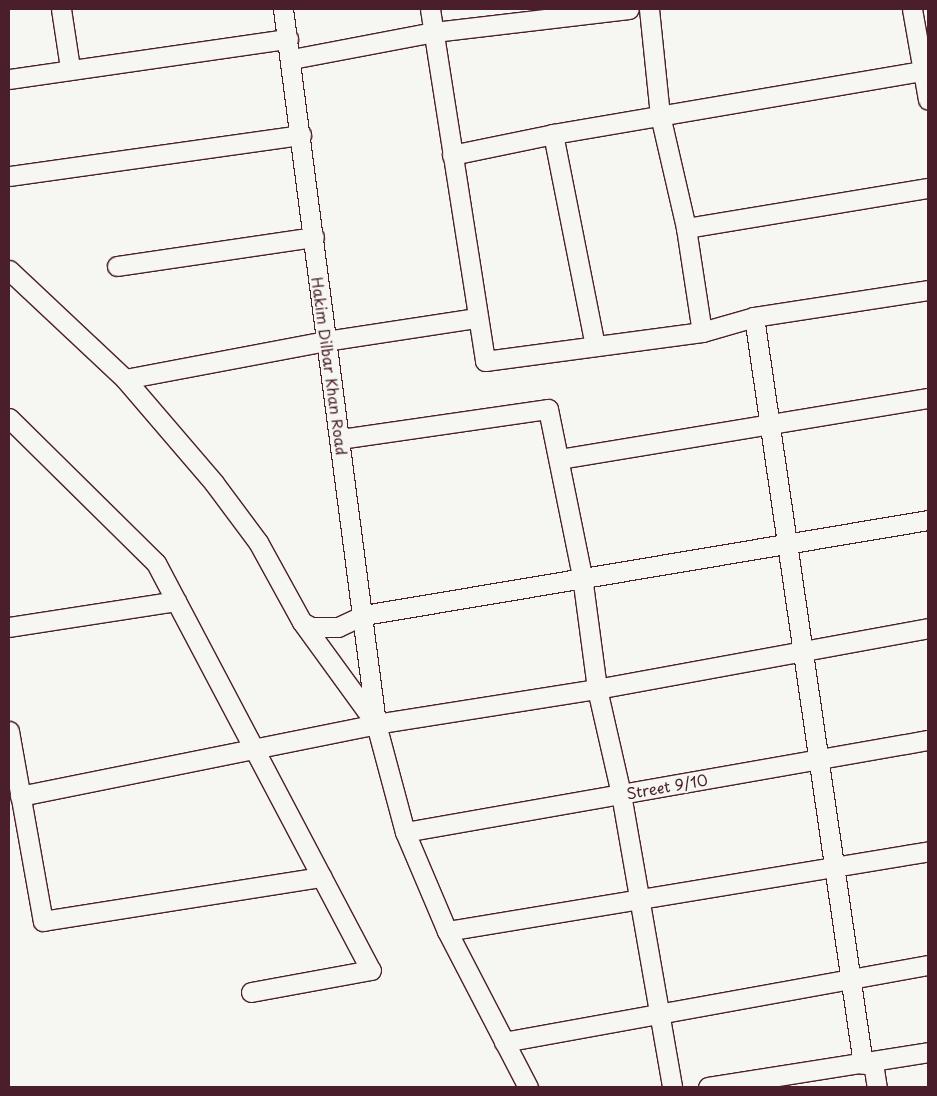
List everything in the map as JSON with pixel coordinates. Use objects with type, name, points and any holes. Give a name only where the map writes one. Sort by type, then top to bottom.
[{"type":"street","points":[[61,9],[70,68]]},
{"type":"street","name":"Hakim Dilbar Khan Road","points":[[283,9],[292,59],[326,341],[364,615],[376,724]]},
{"type":"street","points":[[430,9],[485,361],[702,332],[754,318],[928,290]]},
{"type":"street","points":[[292,59],[434,32],[629,9]]},
{"type":"street","points":[[649,9],[660,115],[686,228],[702,332]]},
{"type":"street","points":[[912,9],[926,70],[928,100]]},
{"type":"street","points":[[9,79],[70,68],[288,39]]},
{"type":"street","points":[[452,155],[553,134],[926,70]]},
{"type":"street","points":[[553,134],[595,346]]},
{"type":"street","points":[[9,176],[301,136]]},
{"type":"street","points":[[686,228],[928,188]]},
{"type":"street","points":[[117,266],[314,237]]},
{"type":"street","points":[[11,274],[125,379],[214,483],[258,542],[302,622],[376,724],[406,832],[447,931],[528,1087]]},
{"type":"street","points":[[125,379],[326,341],[477,318]]},
{"type":"street","points":[[754,318],[851,979],[868,1064],[877,1087]]},
{"type":"street","points":[[559,458],[928,398]]},
{"type":"street","points":[[340,439],[548,410],[582,576],[597,689],[620,794],[672,1087]]},
{"type":"street","points":[[9,418],[156,563],[371,970],[251,992]]},
{"type":"street","points":[[302,622],[311,627],[328,628],[348,624],[364,615],[582,576],[928,520]]},
{"type":"street","points":[[9,627],[176,601]]},
{"type":"street","points":[[20,796],[376,724],[597,689],[928,628]]},
{"type":"street","points":[[9,731],[42,922],[322,877]]},
{"type":"street","name":"Street 9/10","points":[[406,832],[928,740]]},
{"type":"street","points":[[447,931],[928,852]]},
{"type":"street","points":[[504,1042],[928,964]]},
{"type":"street","points":[[708,1087],[760,1084],[928,1052]]}]
